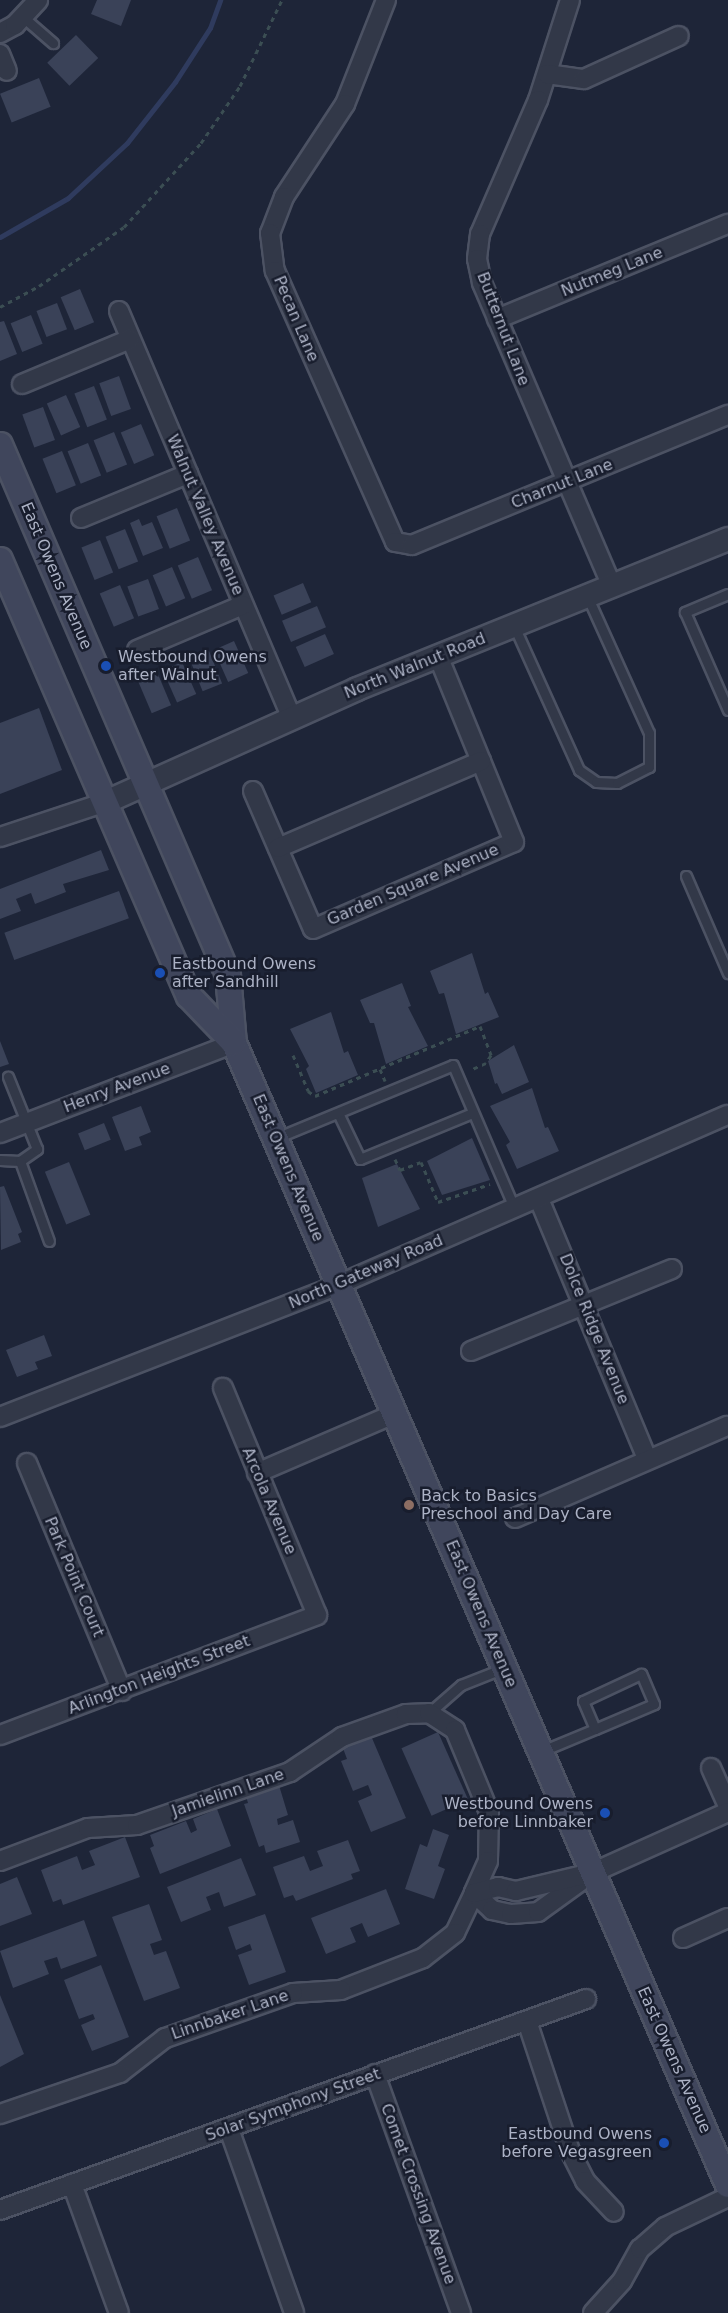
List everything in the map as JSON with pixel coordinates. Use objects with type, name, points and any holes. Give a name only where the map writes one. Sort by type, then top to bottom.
[{"type":"main road","name":"East Owens Avenue","points":[[0,445],[228,975],[234,1043],[728,2185]]},
{"type":"main road","name":"East Owens Avenue","points":[[0,560],[189,996],[234,1043]]},
{"type":"street","points":[[0,33],[23,17],[38,0]]},
{"type":"street","name":"Pecan Lane","points":[[386,0],[345,104],[284,197],[270,233],[275,271],[395,542]]},
{"type":"street","name":"Butternut Lane","points":[[570,0],[547,75],[480,234],[477,259],[482,283],[612,586]]},
{"type":"street","points":[[547,75],[584,79],[679,36]]},
{"type":"street","points":[[0,54],[7,71]]},
{"type":"street","name":"Nutmeg Lane","points":[[497,319],[728,224]]},
{"type":"street","name":"Walnut Valley Avenue","points":[[118,311],[292,719]]},
{"type":"street","points":[[22,384],[130,339]]},
{"type":"street","name":"Charnut Lane","points":[[395,542],[412,545],[728,415]]},
{"type":"street","points":[[81,518],[188,474]]},
{"type":"street","name":"North Walnut Road","points":[[106,802],[438,656],[728,540]]},
{"type":"street","points":[[137,650],[243,605]]},
{"type":"street","name":"Garden Square Avenue","points":[[253,791],[313,929],[514,842],[438,656]]},
{"type":"street","points":[[278,848],[481,761]]},
{"type":"street","points":[[0,837],[106,802]]},
{"type":"street","name":"Henry Avenue","points":[[0,1133],[234,1043]]},
{"type":"street","name":"North Gateway Road","points":[[0,1417],[338,1285],[515,1210],[728,1115]]},
{"type":"street","name":"Dolce Ridge Avenue","points":[[539,1199],[647,1460]]},
{"type":"street","points":[[471,1351],[672,1269]]},
{"type":"street","name":"Arcola Avenue","points":[[223,1388],[317,1615]]},
{"type":"street","points":[[257,1473],[394,1414]]},
{"type":"street","points":[[515,1518],[728,1425]]},
{"type":"street","name":"Park Point Court","points":[[27,1463],[122,1691]]},
{"type":"street","name":"Arlington Heights Street","points":[[0,1734],[122,1691],[317,1615]]},
{"type":"street","name":"Linnbaker Lane","points":[[0,2114],[120,2073],[165,2038],[293,1993],[341,1990],[423,1958],[455,1933],[488,1861],[489,1812],[455,1730],[447,1721],[429,1713]]},
{"type":"street","name":"Jamielinn Lane","points":[[0,1861],[88,1828],[148,1821],[290,1772],[342,1737],[406,1714],[429,1713]]},
{"type":"street","points":[[711,1768],[728,1806]]},
{"type":"street","points":[[474,1893],[498,1887],[516,1891],[592,1873],[728,1812]]},
{"type":"street","points":[[474,1893],[492,1910],[511,1914],[538,1911],[592,1873]]},
{"type":"street","points":[[683,1938],[728,1918]]},
{"type":"street","name":"Solar Symphony Street","points":[[0,2210],[586,1999]]},
{"type":"street","points":[[527,2021],[570,2151],[585,2181],[614,2212]]},
{"type":"street","name":"Comet Crossing Avenue","points":[[375,2074],[461,2313]]},
{"type":"street","points":[[229,2129],[294,2313]]},
{"type":"street","points":[[72,2184],[119,2313]]},
{"type":"street","points":[[593,2313],[622,2281],[640,2249],[665,2227],[728,2197]]},
{"type":"lane","points":[[23,17],[53,43]]},
{"type":"lane","points":[[728,594],[685,612],[728,710]]},
{"type":"lane","points":[[514,626],[579,770],[596,782],[617,783],[649,767],[649,733],[587,596]]},
{"type":"lane","points":[[686,876],[728,973]]},
{"type":"lane","points":[[276,1139],[338,1113],[455,1070],[515,1210]]},
{"type":"lane","points":[[0,1160],[20,1161],[37,1149],[29,1122],[8,1077]]},
{"type":"lane","points":[[338,1113],[360,1159],[472,1113]]},
{"type":"lane","points":[[20,1161],[49,1241]]},
{"type":"lane","points":[[429,1713],[461,1685],[504,1668]]},
{"type":"lane","points":[[540,1752],[595,1729],[654,1704],[641,1674],[583,1701],[595,1729]]},
{"type":"lane","points":[[511,1914],[516,1891]]},
{"type":"path","points":[[0,307],[39,286],[124,226],[185,160],[240,86],[282,0]]},
{"type":"path","points":[[293,1055],[308,1091],[315,1096],[480,1026],[491,1055],[486,1063],[455,1070]]},
{"type":"path","points":[[390,1147],[400,1170],[421,1162],[438,1202],[488,1186],[501,1177]]},
{"type":"building","points":[[97,0],[131,0],[121,26],[91,14]]},
{"type":"building","points":[[76,35],[98,58],[69,86],[47,63]]},
{"type":"building","points":[[39,78],[51,107],[12,122],[0,94]]},
{"type":"building","points":[[80,289],[94,322],[75,330],[61,297]]},
{"type":"building","points":[[57,303],[67,329],[46,337],[36,311]]},
{"type":"building","points":[[31,315],[43,344],[22,352],[11,323]]},
{"type":"building","points":[[4,321],[17,354],[0,361],[0,322]]},
{"type":"building","points":[[119,376],[131,409],[111,416],[99,383]]},
{"type":"building","points":[[94,386],[107,420],[87,427],[74,394]]},
{"type":"building","points":[[66,395],[80,427],[61,436],[47,404]]},
{"type":"building","points":[[43,407],[55,440],[34,447],[22,415]]},
{"type":"building","points":[[141,424],[154,455],[134,464],[121,433]]},
{"type":"building","points":[[114,432],[127,464],[107,473],[94,440]]},
{"type":"building","points":[[88,443],[101,475],[81,484],[68,451]]},
{"type":"building","points":[[62,451],[76,485],[56,493],[43,459]]},
{"type":"building","points":[[177,508],[190,540],[170,549],[157,516]]},
{"type":"building","points":[[139,519],[142,526],[152,522],[163,548],[143,556],[130,523]]},
{"type":"building","points":[[125,529],[138,561],[119,569],[106,537]]},
{"type":"building","points":[[100,540],[113,572],[95,580],[81,547]]},
{"type":"building","points":[[198,557],[212,590],[192,599],[178,566]]},
{"type":"building","points":[[172,567],[185,598],[166,607],[153,575]]},
{"type":"building","points":[[148,579],[159,609],[138,617],[127,587]]},
{"type":"building","points":[[303,583],[311,602],[282,615],[274,596]]},
{"type":"building","points":[[120,585],[134,618],[114,627],[100,594]]},
{"type":"building","points":[[317,606],[326,627],[291,642],[282,621]]},
{"type":"building","points":[[325,634],[334,654],[305,667],[296,647]]},
{"type":"building","points":[[234,641],[248,673],[228,682],[214,650]]},
{"type":"building","points":[[209,651],[222,683],[203,691],[190,659]]},
{"type":"building","points":[[182,662],[196,694],[177,703],[163,671]]},
{"type":"building","points":[[157,672],[171,705],[152,713],[138,680]]},
{"type":"building","points":[[39,708],[62,770],[0,794],[0,723]]},
{"type":"building","points":[[101,850],[109,870],[63,884],[66,892],[35,904],[31,893],[16,899],[21,911],[0,919],[0,889]]},
{"type":"building","points":[[119,891],[129,918],[14,960],[4,933]]},
{"type":"building","points":[[472,953],[485,994],[488,992],[499,1017],[456,1034],[444,993],[439,994],[430,971]]},
{"type":"building","points":[[402,983],[411,1006],[408,1007],[428,1046],[386,1064],[374,1023],[370,1023],[360,1000]]},
{"type":"building","points":[[331,1012],[344,1053],[348,1051],[358,1075],[316,1093],[306,1069],[309,1066],[290,1029]]},
{"type":"building","points":[[0,1041],[9,1064],[0,1067]]},
{"type":"building","points":[[514,1045],[529,1082],[502,1094],[497,1083],[495,1084],[488,1061]]},
{"type":"building","points":[[532,1088],[545,1128],[548,1127],[559,1151],[517,1169],[506,1145],[510,1142],[490,1106]]},
{"type":"building","points":[[141,1106],[151,1132],[139,1137],[142,1145],[125,1151],[112,1117]]},
{"type":"building","points":[[104,1123],[111,1140],[85,1150],[78,1133]]},
{"type":"building","points":[[472,1138],[490,1180],[442,1195],[427,1161]]},
{"type":"building","points":[[69,1162],[90,1215],[66,1225],[45,1172]]},
{"type":"building","points":[[397,1164],[420,1209],[378,1227],[362,1178]]},
{"type":"building","points":[[4,1186],[22,1232],[18,1234],[21,1242],[1,1250],[0,1187]]},
{"type":"building","points":[[44,1335],[52,1356],[35,1362],[38,1369],[17,1377],[6,1350]]},
{"type":"building","points":[[369,1731],[406,1818],[371,1832],[358,1801],[372,1795],[368,1785],[353,1791],[341,1761],[347,1759],[341,1743]]},
{"type":"building","points":[[438,1732],[468,1800],[432,1816],[401,1748]]},
{"type":"building","points":[[278,1782],[288,1815],[277,1819],[278,1825],[293,1820],[300,1842],[266,1853],[264,1845],[259,1847],[244,1804],[248,1803],[245,1793]]},
{"type":"building","points":[[217,1809],[231,1846],[160,1874],[150,1848],[154,1846],[150,1835],[186,1821],[191,1833],[197,1830],[193,1819]]},
{"type":"building","points":[[433,1829],[449,1835],[438,1866],[445,1869],[434,1899],[405,1889],[420,1844],[427,1847]]},
{"type":"building","points":[[125,1837],[140,1877],[63,1905],[61,1899],[53,1902],[41,1870],[77,1856],[82,1870],[95,1865],[89,1851]]},
{"type":"building","points":[[348,1840],[360,1871],[351,1874],[353,1879],[296,1901],[293,1895],[284,1898],[273,1867],[304,1856],[310,1871],[323,1866],[317,1851]]},
{"type":"building","points":[[241,1858],[256,1895],[224,1907],[219,1892],[206,1897],[211,1910],[181,1922],[167,1887]]},
{"type":"building","points":[[17,1877],[32,1914],[0,1926],[0,1884]]},
{"type":"building","points":[[386,1889],[400,1924],[368,1937],[362,1923],[350,1928],[356,1942],[326,1954],[311,1918]]},
{"type":"building","points":[[149,1904],[162,1940],[150,1944],[154,1955],[166,1951],[180,1988],[144,2001],[112,1917]]},
{"type":"building","points":[[265,1914],[286,1972],[249,1985],[238,1955],[252,1950],[250,1944],[236,1950],[228,1927]]},
{"type":"building","points":[[84,1920],[97,1956],[61,1969],[57,1957],[44,1961],[49,1974],[13,1988],[0,1951]]},
{"type":"building","points":[[101,1965],[129,2037],[92,2051],[81,2025],[95,2019],[93,2014],[79,2019],[64,1980]]},
{"type":"building","points":[[0,1995],[24,2054],[0,2067]]},
{"type":"waterway","points":[[0,237],[68,198],[127,143],[175,82],[210,28],[220,0]]},
{"type":"place","name":"Westbound Owens after Walnut","points":[[106,666]]},
{"type":"place","name":"Eastbound Owens after Sandhill","points":[[160,973]]},
{"type":"place","name":"Back to Basics Preschool and Day Care","points":[[409,1505]]},
{"type":"place","name":"Westbound Owens before Linnbaker","points":[[605,1813]]},
{"type":"place","name":"Eastbound Owens before Vegasgreen","points":[[664,2143]]}]
